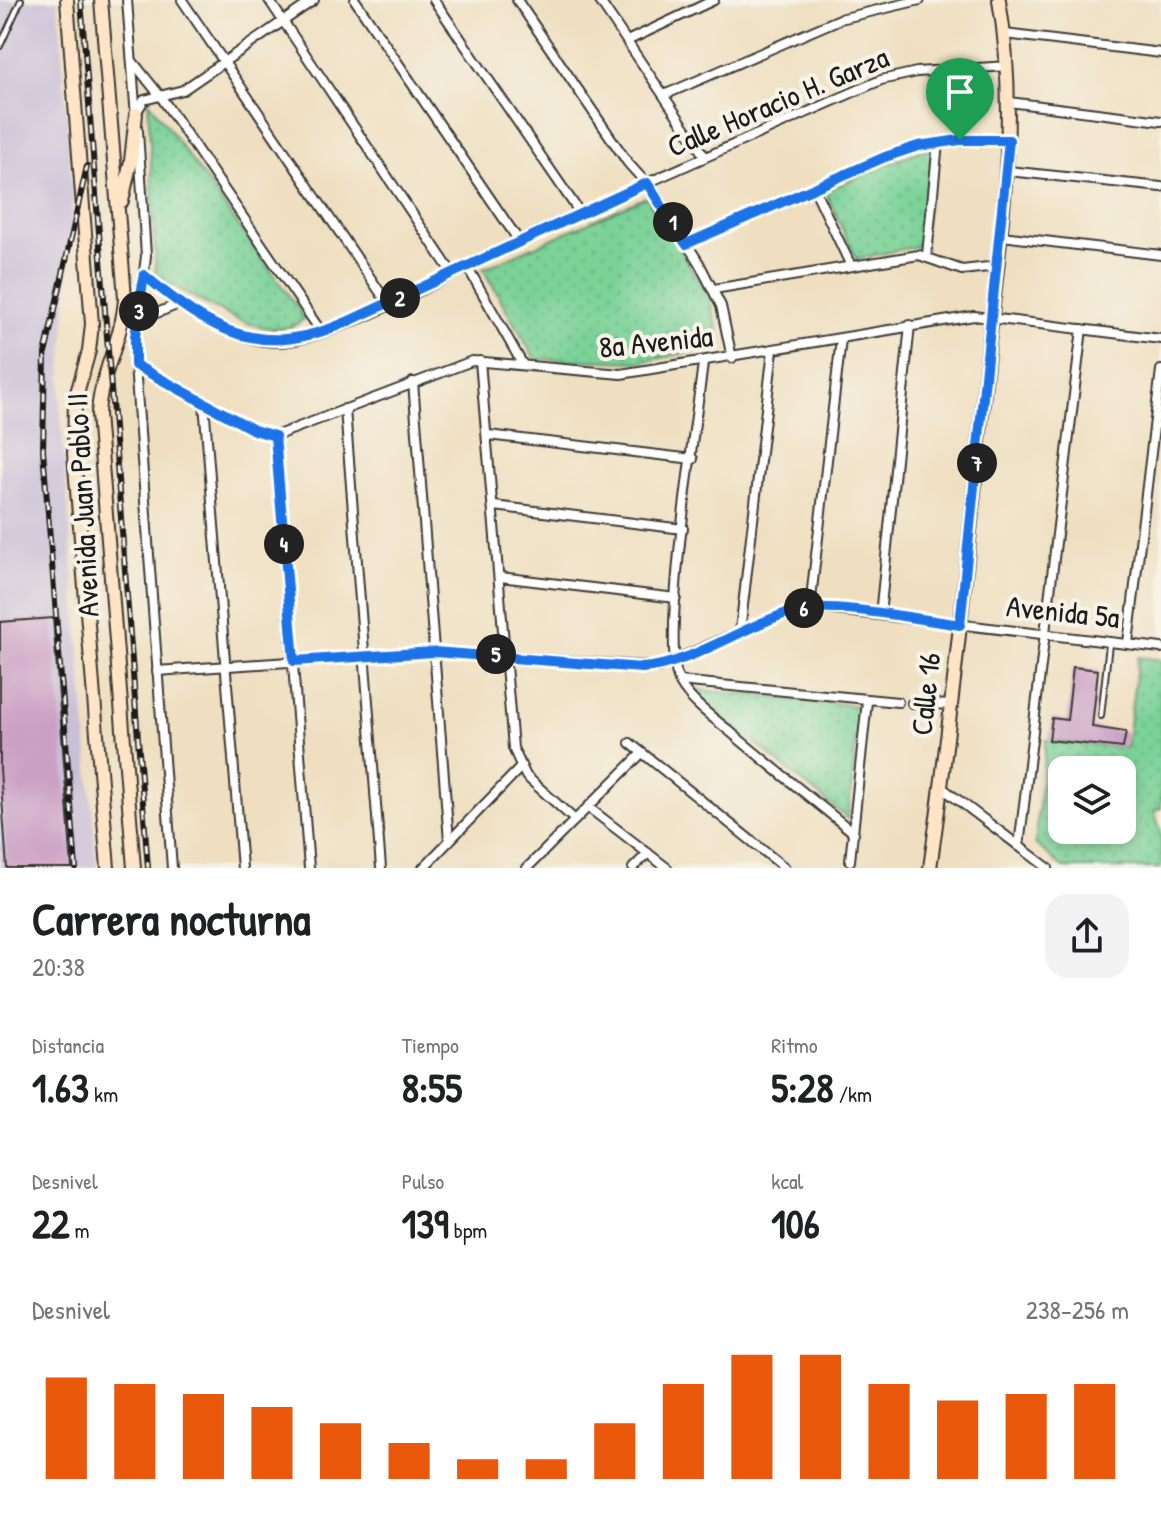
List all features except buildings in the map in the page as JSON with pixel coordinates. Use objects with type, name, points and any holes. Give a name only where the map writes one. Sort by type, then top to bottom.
[{"type":"main road","name":"Avenida Juan Pablo II","points":[[67,0],[92,324],[89,351],[75,400],[74,454],[108,868]]},
{"type":"main road","name":"Avenida Juan Pablo II","points":[[101,0],[124,312],[102,377],[98,414],[134,868]]},
{"type":"main road","name":"Calle 16","points":[[930,868],[960,625],[1008,171],[1008,66],[999,0]]},
{"type":"main road","points":[[119,212],[131,161],[136,114]]},
{"type":"street","points":[[127,0],[142,178],[144,275],[135,365],[172,868]]},
{"type":"street","points":[[182,0],[388,304]]},
{"type":"street","points":[[269,0],[452,273]]},
{"type":"street","points":[[136,114],[144,100],[183,90],[314,0]]},
{"type":"street","points":[[355,0],[519,241]]},
{"type":"street","points":[[434,0],[580,213]]},
{"type":"street","points":[[517,0],[628,163],[647,183],[714,289],[725,317],[732,358]]},
{"type":"street","points":[[599,0],[705,157]]},
{"type":"street","points":[[627,41],[714,0]]},
{"type":"street","points":[[664,95],[840,19],[920,0]]},
{"type":"street","points":[[1005,34],[1161,53]]},
{"type":"street","points":[[132,60],[161,97],[322,333]]},
{"type":"street","name":"Calle Horacio H. Garza","points":[[144,275],[179,304],[234,333],[257,340],[298,340],[322,333],[388,304],[580,213],[898,75],[1008,66]]},
{"type":"street","points":[[1009,102],[1161,121]]},
{"type":"street","points":[[686,244],[902,151],[938,142],[1009,140]]},
{"type":"street","points":[[927,255],[938,142]]},
{"type":"street","points":[[1008,171],[1161,187]]},
{"type":"street","points":[[814,188],[851,266]]},
{"type":"street","points":[[1002,236],[1161,255]]},
{"type":"street","points":[[714,289],[927,255],[962,270],[997,266]]},
{"type":"street","points":[[467,266],[523,365]]},
{"type":"street","points":[[137,321],[179,304]]},
{"type":"street","name":"8a Avenida","points":[[275,436],[463,363],[480,361],[621,374],[703,363],[910,325],[992,316],[1161,339]]},
{"type":"street","points":[[880,615],[910,325]]},
{"type":"street","points":[[1019,846],[1082,329]]},
{"type":"street","points":[[810,607],[841,339]]},
{"type":"street","points":[[740,631],[773,350]]},
{"type":"street","points":[[480,361],[513,748],[520,768],[575,820]]},
{"type":"street","points":[[703,363],[676,598],[674,662],[679,681],[697,703],[743,743],[854,833]]},
{"type":"street","points":[[135,365],[254,430],[275,436],[309,868]]},
{"type":"street","points":[[1128,643],[1161,370]]},
{"type":"street","points":[[413,382],[449,841]]},
{"type":"street","points":[[204,403],[242,868]]},
{"type":"street","points":[[345,409],[381,868]]},
{"type":"street","points":[[488,435],[693,459]]},
{"type":"street","points":[[494,506],[683,529]]},
{"type":"street","points":[[500,577],[676,598]]},
{"type":"street","name":"Avenida 5a","points":[[157,671],[364,654],[434,652],[505,655],[642,668],[674,662],[740,631],[810,607],[1161,648]]},
{"type":"street","points":[[679,681],[898,702]]},
{"type":"street","points":[[850,861],[867,701]]},
{"type":"street","points":[[912,703],[951,705]]},
{"type":"street","points":[[630,743],[785,868]]},
{"type":"street","points":[[527,868],[642,753]]},
{"type":"street","points":[[423,868],[520,768]]},
{"type":"street","points":[[941,787],[1048,868]]},
{"type":"street","points":[[588,807],[667,868]]},
{"type":"street","points":[[633,868],[648,853]]},
{"type":"lane","points":[[0,46],[21,0]]},
{"type":"lane","points":[[1101,716],[1110,641]]},
{"type":"shaded area","points":[[0,0],[58,0],[73,198],[60,406],[97,868],[0,868]]},
{"type":"green space","points":[[148,100],[305,318],[290,327],[272,328],[252,324],[209,306],[156,275]]},
{"type":"green space","points":[[926,148],[933,154],[923,245],[856,259],[825,191]]},
{"type":"green space","points":[[646,197],[709,296],[722,346],[641,362],[535,359],[483,269]]},
{"type":"green space","points":[[1138,657],[1161,660],[1161,808],[1154,811],[1161,832],[1161,868],[1064,868],[1035,844],[1046,740],[1126,748]]},
{"type":"green space","points":[[689,689],[860,706],[848,819]]},
{"type":"railway","points":[[81,0],[148,868]]},
{"type":"railway","points":[[76,868],[43,450],[45,354],[87,166]]},
{"type":"route","points":[[960,140],[1009,140],[1002,236],[960,625],[810,607],[740,631],[659,667],[434,652],[364,654],[294,661],[275,436],[254,430],[135,365],[135,337],[144,275],[179,304],[234,333],[257,340],[298,340],[322,333],[388,304],[647,183],[686,244],[885,157],[918,146],[960,140]]}]
